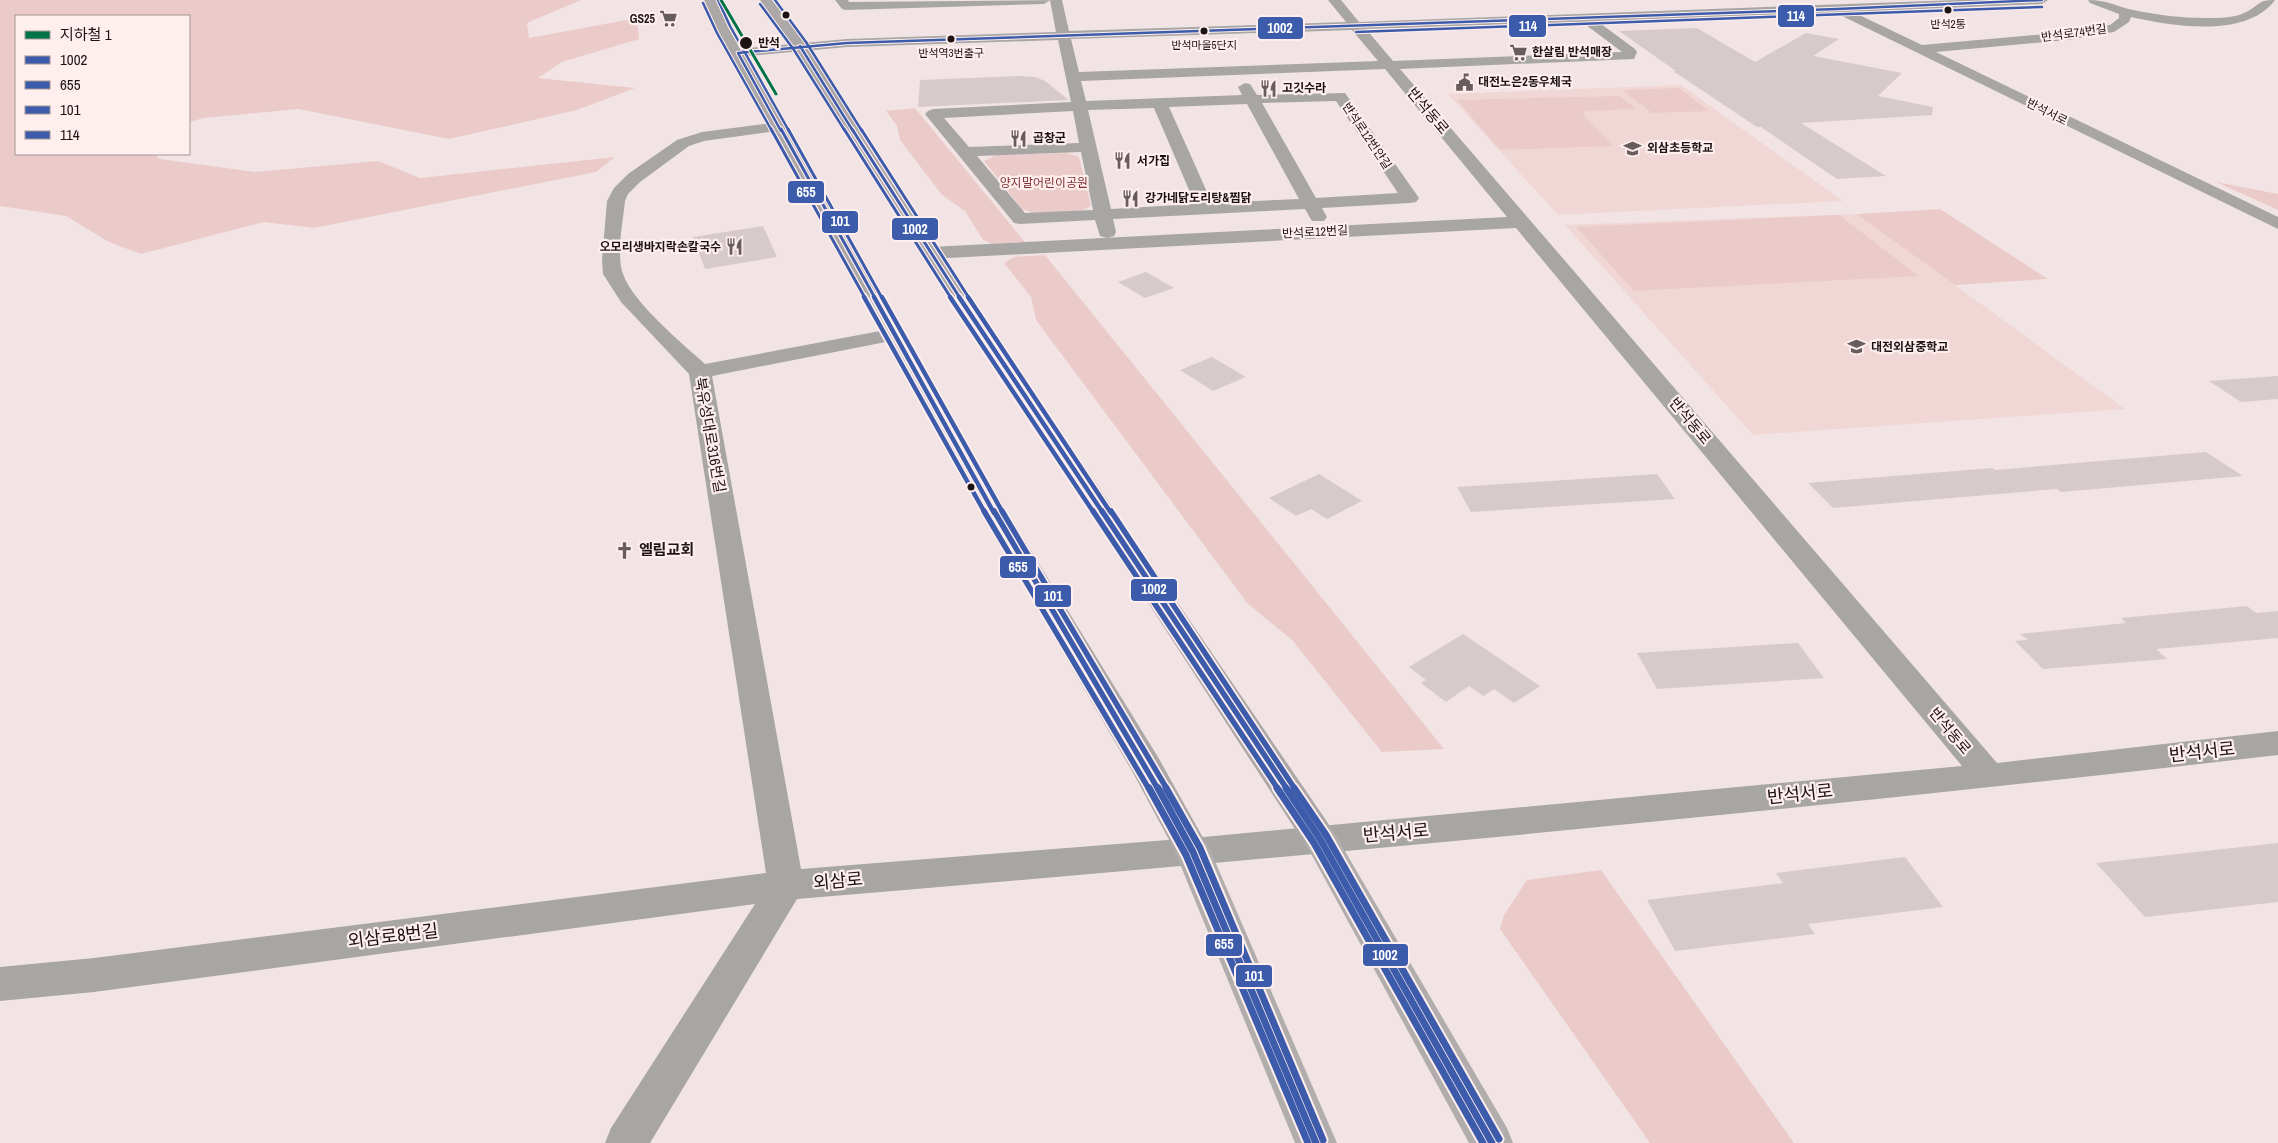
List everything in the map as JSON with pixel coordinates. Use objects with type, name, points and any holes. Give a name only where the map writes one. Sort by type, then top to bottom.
[{"type":"highway","points":[[1320,839],[1492,1143]]},
{"type":"highway","points":[[1193,852],[1316,1143]]},
{"type":"main road","points":[[710,0],[778,127],[896,334],[994,512],[1146,766],[1193,852]]},
{"type":"main road","points":[[766,0],[800,46],[930,253],[1320,839]]},
{"type":"street","points":[[841,0],[846,6],[1044,0]]},
{"type":"street","points":[[1056,0],[1110,244]]},
{"type":"street","name":"반석동로","points":[[1334,0],[1989,776]]},
{"type":"street","name":"반석서로","points":[[1816,0],[1922,49],[2278,224]]},
{"type":"street","points":[[738,53],[800,46],[1837,9],[1920,2],[2042,0]]},
{"type":"street","points":[[2094,0],[2125,12]]},
{"type":"street","name":"반석로74번길","points":[[1922,49],[2068,36],[2114,28],[2126,19],[2125,12],[2153,18],[2227,21],[2246,17],[2258,11],[2269,0]]},
{"type":"street","name":"반석동로","points":[[1073,76],[1629,56],[1630,52],[1584,17]]},
{"type":"street","points":[[1237,71],[1326,232]]},
{"type":"street","name":"반석로12번안길","points":[[1079,106],[1340,96],[1410,198],[1310,204]]},
{"type":"street","points":[[1160,103],[1206,209]]},
{"type":"street","points":[[1079,106],[933,114],[1020,219],[1310,204]]},
{"type":"street","name":"북유성대로316번길","points":[[778,127],[702,137],[683,143],[634,178],[620,192],[616,201],[612,273],[621,288],[641,312],[700,372],[786,885]]},
{"type":"street","points":[[965,152],[1088,147]]},
{"type":"street","name":"반석로12번길","points":[[930,253],[1521,222]]},
{"type":"street","points":[[700,372],[896,334]]},
{"type":"street","name":"반석서로","points":[[1193,852],[1989,776],[2278,743]]},
{"type":"street","name":"외삼로","points":[[786,885],[1193,852]]},
{"type":"street","points":[[626,1143],[786,885]]},
{"type":"street","name":"외삼로8번길","points":[[0,984],[104,974],[786,885]]},
{"type":"shaded area","name":"외삼초등학교","points":[[1681,85],[1843,201],[1558,215],[1448,94]]},
{"type":"shaded area","name":"대전외삼중학교","points":[[1856,214],[2125,409],[1753,435],[1565,225]]},
{"type":"green space","points":[[0,0],[581,0],[527,23],[529,38],[637,18],[639,39],[562,62],[538,78],[635,88],[577,110],[449,139],[298,109],[204,118],[190,122],[190,15],[15,15],[15,155],[156,155],[160,159],[255,172],[378,161],[420,178],[615,157],[596,172],[314,228],[264,222],[141,254],[109,242],[66,216],[0,206]]},
{"type":"green space","points":[[1679,88],[1709,111],[1652,113],[1622,90]]},
{"type":"green space","points":[[1620,96],[1636,109],[1588,111],[1584,112],[1583,115],[1613,145],[1500,150],[1457,100]]},
{"type":"green space","points":[[915,108],[1025,242],[992,244],[983,240],[965,211],[942,195],[900,140],[897,126],[886,111]]},
{"type":"green space","name":"양지말어린이공원","points":[[1067,153],[1079,157],[1091,206],[1081,211],[1035,214],[1022,209],[984,161],[996,155]]},
{"type":"green space","points":[[2216,182],[2278,194],[2278,210]]},
{"type":"green space","points":[[1940,209],[2048,279],[1955,285],[1856,214]]},
{"type":"green space","points":[[1839,215],[1919,276],[1634,291],[1576,227]]},
{"type":"green space","points":[[1045,255],[1444,749],[1382,752],[1292,640],[1248,604],[1036,320],[1031,297],[1004,263],[1014,257]]},
{"type":"green space","points":[[1601,870],[1794,1143],[1650,1143],[1500,929],[1504,915],[1527,880]]},
{"type":"building","points":[[1697,28],[1755,62],[1806,33],[1839,39],[1813,56],[1902,73],[1878,96],[1933,107],[1932,115],[1801,123],[1886,176],[1837,179],[1761,127],[1757,127],[1673,71],[1676,71],[1619,31]]},
{"type":"building","points":[[1035,77],[1045,81],[1069,100],[918,107],[920,80]]},
{"type":"building","name":"오모리생바지락손칼국수","points":[[763,226],[777,257],[705,269],[693,237]]},
{"type":"building","points":[[1146,272],[1174,288],[1145,298],[1118,282]]},
{"type":"building","points":[[1212,357],[1246,377],[1213,391],[1180,370]]},
{"type":"building","points":[[2278,376],[2278,399],[2241,402],[2209,381]]},
{"type":"building","points":[[2206,452],[2243,476],[2061,492],[2057,489],[1833,508],[1808,483],[1992,468],[1995,470]]},
{"type":"building","points":[[1319,474],[1362,501],[1327,519],[1311,509],[1296,516],[1269,498]]},
{"type":"building","points":[[1657,474],[1675,499],[1471,512],[1457,487]]},
{"type":"building","points":[[2247,606],[2256,613],[2278,611],[2278,638],[2156,649],[2167,659],[2043,669],[2015,641],[2028,640],[2020,634],[2126,623],[2121,618]]},
{"type":"building","points":[[1463,634],[1540,686],[1514,703],[1494,689],[1483,696],[1469,686],[1446,702],[1421,683],[1426,680],[1409,667]]},
{"type":"building","points":[[1798,643],[1824,678],[1657,689],[1637,653]]},
{"type":"building","points":[[2278,843],[2278,902],[2145,917],[2096,863]]},
{"type":"building","points":[[1905,857],[1943,907],[1808,924],[1815,934],[1675,951],[1647,900],[1783,883],[1776,873]]},
{"type":"metro line","name":"1","points":[[721,0],[776,94]]},
{"type":"transit line","name":"101","points":[[718,0],[730,26],[1000,508],[1152,762],[1200,848],[1323,1140]]},
{"type":"transit line","name":"101","points":[[775,0],[806,42],[936,249],[1326,835],[1499,1139]]},
{"type":"transit line","name":"1002","points":[[1316,1143],[1193,852],[1146,766],[994,512],[738,53],[847,43],[1837,9],[2042,0]]},
{"type":"transit line","name":"655","points":[[703,3],[717,33],[987,516],[1139,770],[1186,855],[1308,1143]]},
{"type":"transit line","name":"655","points":[[760,4],[794,50],[924,257],[1314,843],[1483,1143]]},
{"type":"transit line","name":"114","points":[[1356,32],[2042,7]]},
{"type":"transit line","name":"1002","points":[[800,46],[930,253],[1320,839],[1492,1143]]},
{"type":"place","name":"반석2통","points":[[1948,10]]},
{"type":"place","name":"GS25","points":[[669,19]]},
{"type":"place","name":"반석마을5단지","points":[[1204,31]]},
{"type":"place","name":"반석역3번출구","points":[[951,39]]},
{"type":"place","name":"반석","points":[[746,43]]},
{"type":"place","name":"한살림 반석매장","points":[[1518,52]]},
{"type":"place","name":"대전노은2동우체국","points":[[1464,82]]},
{"type":"place","name":"고깃수라","points":[[1268,88]]},
{"type":"place","name":"곱창군","points":[[1019,138]]},
{"type":"place","name":"외삼초등학교","points":[[1633,148]]},
{"type":"place","name":"서가집","points":[[1123,161]]},
{"type":"place","name":"강가네닭도리탕&찜닭","points":[[1131,198]]},
{"type":"place","name":"오모리생바지락손칼국수","points":[[735,247]]},
{"type":"place","name":"대전외삼중학교","points":[[1857,347]]},
{"type":"place","name":"엘림교회","points":[[625,550]]}]
